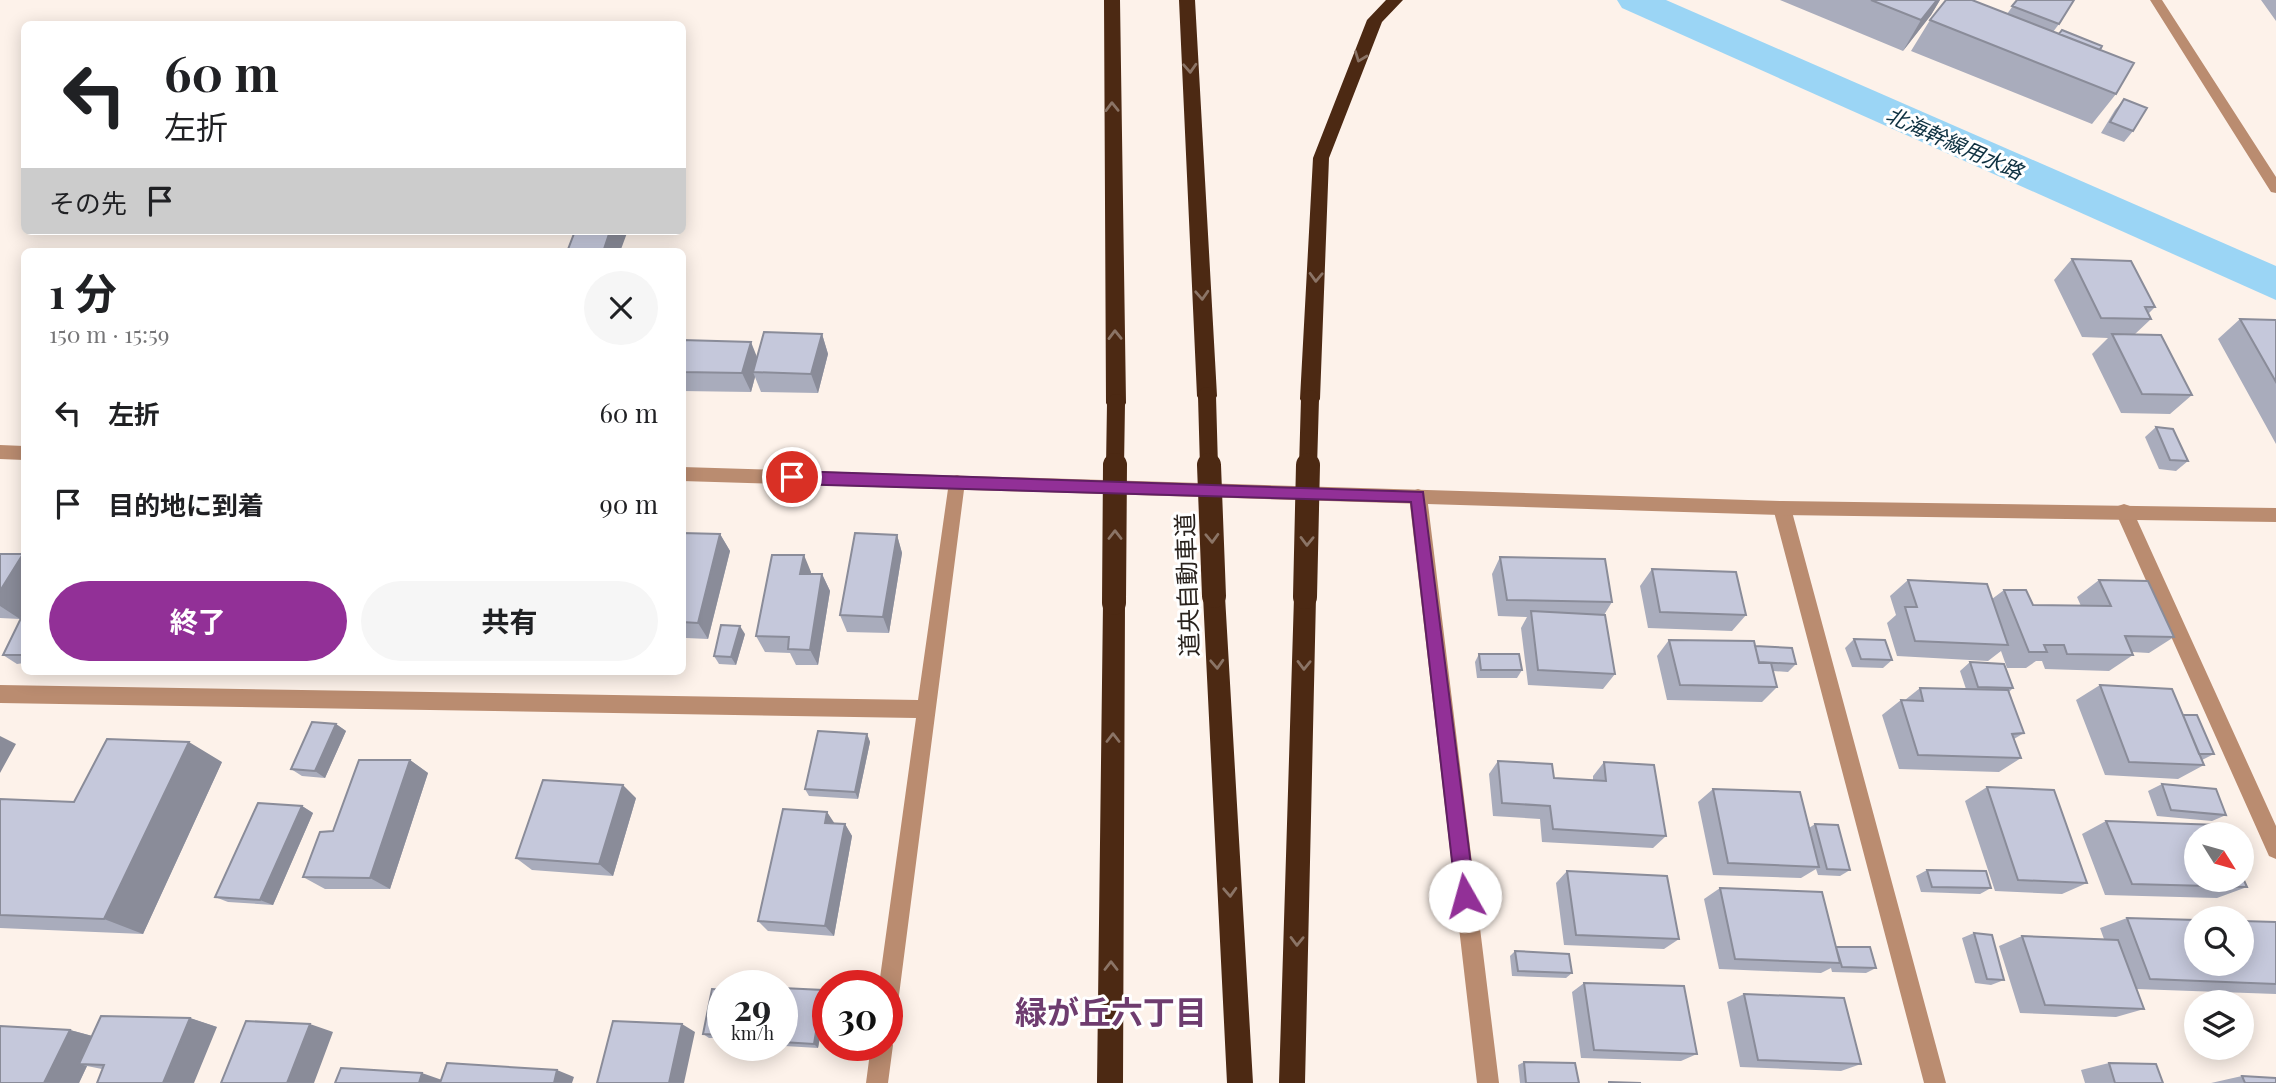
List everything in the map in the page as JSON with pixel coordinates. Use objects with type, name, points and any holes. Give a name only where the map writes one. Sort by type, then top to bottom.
[{"type":"highway","points":[[1105,0],[1111,55]]},
{"type":"highway","points":[[1110,1083],[1116,403],[1112,0]]},
{"type":"highway","name":"道央自動車道","points":[[1187,0],[1207,397],[1213,596],[1240,1083]]},
{"type":"highway","points":[[1292,1083],[1310,399],[1321,158],[1375,20],[1395,0]]},
{"type":"street","points":[[2156,0],[2276,188]]},
{"type":"street","points":[[0,452],[21,453]]},
{"type":"street","points":[[686,474],[1782,508],[2276,515]]},
{"type":"street","points":[[891,970],[957,482]]},
{"type":"street","points":[[1418,496],[1488,1083]]},
{"type":"street","points":[[1782,508],[1935,1083]]},
{"type":"street","points":[[2124,511],[2276,849]]},
{"type":"street","points":[[0,694],[927,709]]},
{"type":"street","points":[[877,1083],[880,1061]]},
{"type":"building","points":[[1871,0],[1937,0],[1921,20]]},
{"type":"building","points":[[1946,0],[1972,0],[2134,63],[2116,94],[1930,20]]},
{"type":"building","points":[[2017,0],[2074,0],[2059,24],[2012,6]]},
{"type":"building","points":[[2062,30],[2102,46],[2100,50],[2059,34]]},
{"type":"building","points":[[2124,99],[2147,108],[2133,131],[2110,122]]},
{"type":"building","points":[[573,235],[609,235],[604,248],[569,248]]},
{"type":"building","points":[[2072,259],[2131,261],[2155,307],[2145,307],[2151,319],[2101,318]]},
{"type":"building","points":[[2240,319],[2276,320],[2276,382]]},
{"type":"building","points":[[764,332],[822,334],[811,374],[753,372]]},
{"type":"building","points":[[2112,334],[2161,335],[2192,395],[2142,394]]},
{"type":"building","points":[[686,340],[751,342],[742,373],[686,372]]},
{"type":"building","points":[[2156,427],[2173,429],[2188,461],[2170,460]]},
{"type":"building","points":[[686,533],[720,534],[698,623],[686,622]]},
{"type":"building","points":[[855,533],[897,535],[883,617],[840,615]]},
{"type":"building","points":[[0,554],[21,554],[21,557],[0,591]]},
{"type":"building","points":[[772,555],[804,555],[800,574],[822,574],[810,650],[788,649],[789,637],[756,636]]},
{"type":"building","points":[[1500,557],[1605,559],[1612,602],[1507,600]]},
{"type":"building","points":[[1652,569],[1736,572],[1746,615],[1660,612]]},
{"type":"building","points":[[1908,580],[1987,584],[2008,645],[1915,641],[1905,607],[1917,607]]},
{"type":"building","points":[[2099,580],[2148,581],[2174,637],[2125,636],[2133,655],[2067,654],[2064,645],[2044,645],[2047,652],[2029,652],[2004,590],[2026,590],[2033,605],[2111,606]]},
{"type":"building","points":[[1531,611],[1605,615],[1615,674],[1538,670]]},
{"type":"building","points":[[21,618],[21,655],[3,655]]},
{"type":"building","points":[[721,625],[740,626],[731,657],[714,656]]},
{"type":"building","points":[[1854,639],[1885,640],[1892,660],[1861,659]]},
{"type":"building","points":[[1669,640],[1754,641],[1759,663],[1771,663],[1777,687],[1680,685]]},
{"type":"building","points":[[1755,646],[1792,648],[1796,664],[1759,662]]},
{"type":"building","points":[[1479,654],[1519,654],[1522,670],[1481,670]]},
{"type":"building","points":[[1970,662],[2004,664],[2013,688],[1978,687]]},
{"type":"building","points":[[2100,685],[2172,689],[2204,765],[2129,762]]},
{"type":"building","points":[[1920,688],[2008,690],[2024,733],[2012,734],[2021,758],[1918,755],[1901,700],[1923,701]]},
{"type":"building","points":[[2183,715],[2197,715],[2214,754],[2199,754]]},
{"type":"building","points":[[312,722],[336,724],[315,771],[291,769]]},
{"type":"building","points":[[818,731],[867,734],[855,792],[805,789]]},
{"type":"building","points":[[107,739],[189,742],[104,919],[0,915],[0,799],[74,802]]},
{"type":"building","points":[[359,760],[410,760],[370,878],[303,877],[320,832],[333,831]]},
{"type":"building","points":[[1498,761],[1552,764],[1554,778],[1606,781],[1604,762],[1654,765],[1666,836],[1553,829],[1550,806],[1502,803]]},
{"type":"building","points":[[543,780],[623,785],[599,864],[516,858]]},
{"type":"building","points":[[2162,784],[2216,789],[2226,815],[2171,810]]},
{"type":"building","points":[[1987,787],[2054,790],[2087,883],[2018,880]]},
{"type":"building","points":[[1713,789],[1800,792],[1819,867],[1728,863]]},
{"type":"building","points":[[258,803],[302,806],[260,900],[215,897]]},
{"type":"building","points":[[783,809],[827,812],[825,823],[845,824],[825,926],[758,921]]},
{"type":"building","points":[[2106,821],[2184,824],[2184,885],[2132,884]]},
{"type":"building","points":[[1815,824],[1838,825],[1850,870],[1827,869]]},
{"type":"building","points":[[1927,870],[1986,871],[1991,888],[1932,887]]},
{"type":"building","points":[[1567,871],[1667,876],[1679,939],[1576,935]]},
{"type":"building","points":[[1720,888],[1822,892],[1840,963],[1735,959]]},
{"type":"building","points":[[2127,918],[2184,920],[2184,976],[2254,976],[2254,921],[2276,922],[2276,984],[2150,979]]},
{"type":"building","points":[[1974,933],[1992,935],[2004,980],[1987,979]]},
{"type":"building","points":[[2022,936],[2118,940],[2144,1009],[2045,1005]]},
{"type":"building","points":[[1836,947],[1870,947],[1876,968],[1842,967]]},
{"type":"building","points":[[1515,951],[1569,954],[1572,973],[1518,971]]},
{"type":"building","points":[[1584,983],[1684,986],[1697,1054],[1594,1050]]},
{"type":"building","points":[[798,989],[812,989],[812,1044],[798,1043]]},
{"type":"building","points":[[1744,994],[1844,998],[1861,1064],[1758,1060]]},
{"type":"building","points":[[707,1014],[707,1034],[703,1034]]},
{"type":"building","points":[[101,1016],[190,1018],[163,1083],[97,1083],[104,1065],[79,1064]]},
{"type":"building","points":[[246,1021],[310,1024],[287,1083],[221,1083]]},
{"type":"building","points":[[613,1021],[682,1024],[669,1083],[597,1083]]},
{"type":"building","points":[[0,1026],[70,1030],[44,1083],[0,1083]]},
{"type":"building","points":[[1524,1062],[1575,1063],[1579,1083],[1526,1083]]},
{"type":"building","points":[[447,1063],[557,1070],[554,1083],[440,1083]]},
{"type":"building","points":[[2109,1063],[2156,1064],[2163,1083],[2115,1083]]},
{"type":"building","points":[[341,1068],[422,1073],[419,1083],[335,1083]]},
{"type":"building","points":[[2242,1076],[2276,1078],[2276,1083],[2245,1083]]},
{"type":"waterway","name":"北海幹線用水路","points":[[1635,0],[2276,284]]},
{"type":"district","name":"緑が丘六丁目","points":[[1111,1010]]},
{"type":"route","points":[[792,477],[1418,496],[1465,896]]}]
